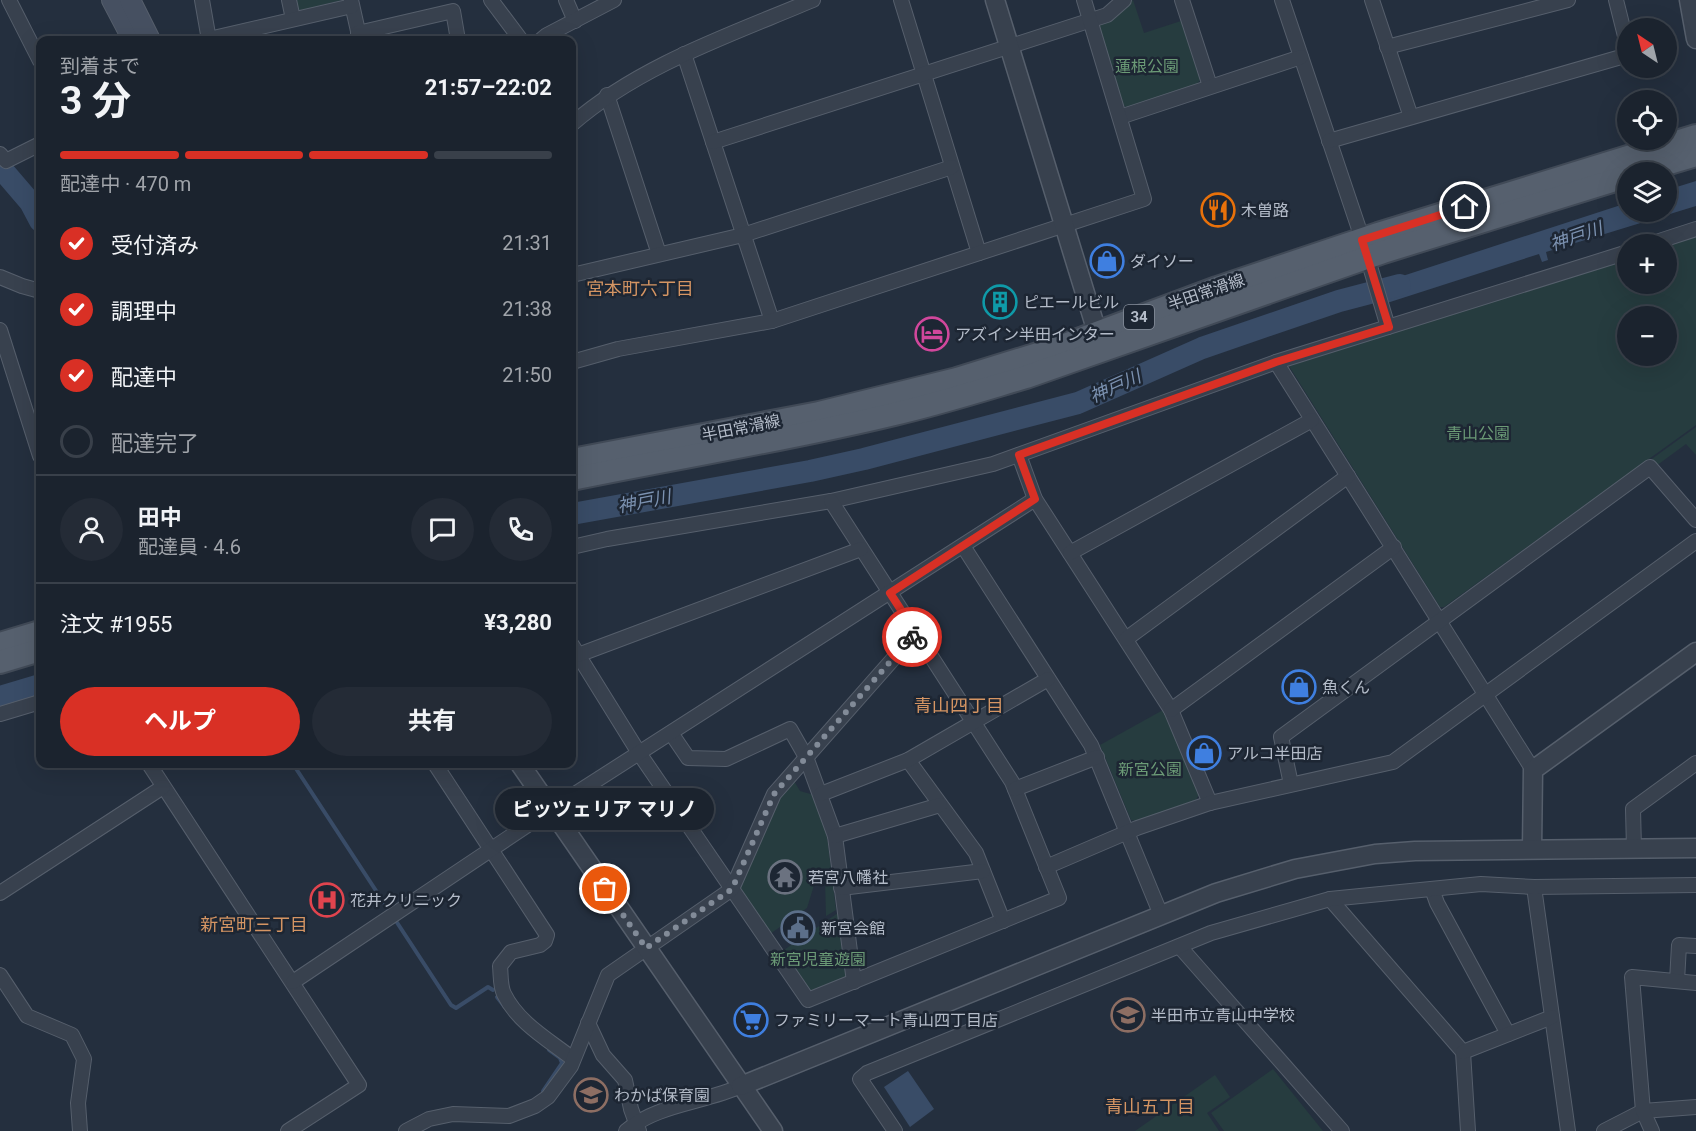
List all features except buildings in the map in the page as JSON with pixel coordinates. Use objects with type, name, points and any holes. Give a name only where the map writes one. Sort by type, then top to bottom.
[{"type":"main road","points":[[112,0],[131,36]]},
{"type":"main road","points":[[130,0],[148,36]]},
{"type":"main road","name":"半田常滑線","points":[[1367,258],[1696,136]]},
{"type":"main road","points":[[1673,162],[1696,155]]},
{"type":"main road","name":"半田常滑線","points":[[576,478],[895,414],[1026,377],[1217,288],[1367,258],[1617,179]]},
{"type":"main road","name":"半田常滑線","points":[[576,459],[819,413],[889,397],[1020,360],[1100,341]]},
{"type":"main road","points":[[0,644],[36,633]]},
{"type":"main road","points":[[0,662],[36,651]]},
{"type":"street","points":[[9,0],[36,53]]},
{"type":"street","points":[[202,0],[208,36]]},
{"type":"street","points":[[289,0],[293,19]]},
{"type":"street","points":[[491,0],[518,36]]},
{"type":"street","points":[[566,0],[574,21]]},
{"type":"street","points":[[546,36],[614,0]]},
{"type":"street","points":[[576,121],[607,95],[684,54],[813,0]]},
{"type":"street","points":[[902,0],[979,253]]},
{"type":"street","points":[[995,0],[1100,341]]},
{"type":"street","points":[[576,361],[618,350],[772,321],[1144,199],[1084,0]]},
{"type":"street","points":[[713,142],[1107,15],[1124,0]]},
{"type":"street","points":[[1182,0],[1210,86]]},
{"type":"street","points":[[1282,0],[1387,320]]},
{"type":"street","points":[[1372,0],[1411,117]]},
{"type":"street","points":[[1387,47],[1568,0]]},
{"type":"street","points":[[1616,0],[1620,18]]},
{"type":"street","points":[[1689,0],[1696,39]]},
{"type":"street","points":[[225,36],[352,3],[359,36]]},
{"type":"street","points":[[363,36],[453,11],[457,36]]},
{"type":"street","points":[[684,54],[772,321]]},
{"type":"street","points":[[1120,117],[1301,57]]},
{"type":"street","points":[[1329,141],[1617,58]]},
{"type":"street","points":[[607,95],[659,254]]},
{"type":"street","points":[[0,154],[6,161],[36,146]]},
{"type":"street","points":[[576,271],[743,235],[952,167]]},
{"type":"street","points":[[1677,236],[1696,230]]},
{"type":"street","points":[[576,546],[831,501],[993,464],[1387,320],[1617,255]]},
{"type":"street","points":[[0,277],[21,286],[36,289]]},
{"type":"street","points":[[0,330],[36,443]]},
{"type":"street","points":[[1276,362],[1533,770],[1532,849]]},
{"type":"street","points":[[1070,553],[1312,420]]},
{"type":"street","points":[[1019,455],[1035,499],[1172,710],[1210,803]]},
{"type":"street","points":[[1291,784],[1281,737],[1650,467],[1696,520]]},
{"type":"street","points":[[1126,639],[1348,476]]},
{"type":"street","points":[[292,982],[550,810],[1035,499]]},
{"type":"street","points":[[576,652],[639,753],[808,1000],[1059,898],[1015,789],[831,501]]},
{"type":"street","points":[[1046,867],[1128,832],[1210,803],[1394,762],[1696,541]]},
{"type":"street","points":[[963,546],[1097,757],[1161,915]]},
{"type":"street","points":[[1172,710],[1394,547]]},
{"type":"street","points":[[576,650],[861,549]]},
{"type":"street","points":[[406,1131],[440,1116],[453,1113],[509,1116],[548,1097],[556,1089],[573,1059],[608,975],[732,889],[774,794],[916,633]]},
{"type":"street","points":[[1533,770],[1696,652]]},
{"type":"street","points":[[821,794],[909,760],[1048,679]]},
{"type":"street","points":[[0,714],[36,703]]},
{"type":"street","points":[[671,734],[688,758],[726,759],[790,729],[806,757],[836,836],[854,982]]},
{"type":"street","points":[[1015,789],[1097,757]]},
{"type":"street","points":[[909,760],[976,853],[1003,921]]},
{"type":"street","points":[[151,768],[359,1085],[288,1131]]},
{"type":"street","points":[[438,768],[547,935],[546,941],[540,945],[511,952],[500,966],[503,994],[526,1022],[573,1059]]},
{"type":"street","points":[[523,768],[772,1131]]},
{"type":"street","points":[[1634,849],[1633,809],[1693,768]]},
{"type":"street","points":[[0,893],[164,787]]},
{"type":"street","points":[[836,836],[940,805]]},
{"type":"street","points":[[633,1128],[646,1117],[728,1092],[1161,915],[1254,880],[1333,861],[1415,851],[1696,848]]},
{"type":"street","points":[[841,888],[983,871]]},
{"type":"street","points":[[895,1131],[860,1079],[867,1073],[1211,933],[1330,899],[1481,884],[1534,887],[1696,885]]},
{"type":"street","points":[[1534,887],[1568,1131]]},
{"type":"street","points":[[1432,889],[1437,903],[1508,1034]]},
{"type":"street","points":[[1330,899],[1463,1052],[1468,1131]]},
{"type":"street","points":[[1677,981],[1679,945],[1696,946]]},
{"type":"street","points":[[1180,946],[1342,1131]]},
{"type":"street","points":[[0,975],[27,1016],[72,1035],[84,1059],[78,1103],[80,1131]]},
{"type":"street","points":[[1652,1131],[1643,1111],[1632,977],[1696,983]]},
{"type":"street","points":[[1463,1052],[1552,1017]]},
{"type":"street","points":[[588,1023],[603,1055],[625,1080],[633,1128]]},
{"type":"street","points":[[1604,1131],[1643,1111],[1696,1107]]},
{"type":"green space","points":[[293,0],[342,0],[298,11]]},
{"type":"green space","name":"蓮根公園","points":[[1133,0],[1144,33],[1181,21],[1200,80],[1197,84],[1126,107],[1122,104],[1098,27],[1101,23],[1111,20]]},
{"type":"green space","name":"青山公園","points":[[1696,237],[1696,425],[1444,607],[1440,607],[1289,366],[1617,262],[1617,294],[1677,294],[1677,243]]},
{"type":"green space","points":[[1696,427],[1696,455],[1686,444],[1656,466],[1649,461]]},
{"type":"green space","name":"新宮公園","points":[[1163,710],[1199,794],[1196,800],[1137,821],[1131,820],[1100,745]]},
{"type":"green space","points":[[794,781],[800,791],[814,795],[827,835],[836,910],[826,916],[825,880],[821,877],[815,882],[807,908],[770,934],[740,893],[740,885],[779,797]]},
{"type":"green space","name":"新宮児童遊園","points":[[838,913],[847,974],[845,980],[814,992],[808,992],[781,952]]},
{"type":"green space","points":[[1273,1069],[1323,1131],[1224,1131],[1211,1113]]},
{"type":"green space","points":[[1215,1075],[1230,1097],[1207,1113],[1219,1131],[1135,1131]]},
{"type":"water","points":[[1696,181],[1696,206],[1677,212],[1677,187]]},
{"type":"water","points":[[1617,206],[1617,222],[1644,222],[1546,252],[1548,260],[1542,262],[1539,254],[1387,303],[1381,283]]},
{"type":"water","points":[[908,1071],[934,1109],[910,1127],[884,1087]]},
{"type":"waterway","points":[[0,167],[30,202],[36,213]]},
{"type":"waterway","name":"神戸川","points":[[576,513],[810,471],[1078,403],[1202,348],[1339,301],[1400,285]]},
{"type":"waterway","name":"神戸川","points":[[0,697],[36,686]]},
{"type":"waterway","points":[[296,768],[388,909]]},
{"type":"waterway","points":[[396,921],[451,1005],[456,1008],[488,987],[493,990]]},
{"type":"waterway","points":[[497,997],[504,1006]]},
{"type":"waterway","points":[[543,1091],[562,1063],[560,1058],[549,1050]]},
{"type":"way so far","points":[[605,889],[646,948],[732,889],[774,794],[912,637]]},
{"type":"place","name":"木曽路","points":[[1218,210]]},
{"type":"place","name":"ダイソー","points":[[1107,261]]},
{"type":"place","name":"ピエールビル","points":[[1000,302]]},
{"type":"place","name":"アズイン半田インター","points":[[932,334]]},
{"type":"place","name":"魚くん","points":[[1299,687]]},
{"type":"place","name":"アルコ半田店","points":[[1204,753]]},
{"type":"place","name":"若宮八幡社","points":[[785,877]]},
{"type":"place","name":"ピッツェリア マリノ","points":[[605,889]]},
{"type":"place","name":"花井クリニック","points":[[327,900]]},
{"type":"place","name":"新宮会館","points":[[798,928]]},
{"type":"place","name":"半田市立青山中学校","points":[[1128,1015]]},
{"type":"place","name":"ファミリーマート青山四丁目店","points":[[751,1020]]},
{"type":"place","name":"わかば保育園","points":[[591,1095]]},
{"type":"district","name":"宮本町六丁目","points":[[640,288]]},
{"type":"district","name":"青山四丁目","points":[[959,705]]},
{"type":"district","name":"新宮町三丁目","points":[[254,924]]},
{"type":"district","name":"青山五丁目","points":[[1150,1106]]},
{"type":"route","points":[[912,637],[916,633],[890,593],[1035,499],[1019,455],[1276,362],[1389,327],[1362,240],[1465,207]]}]
